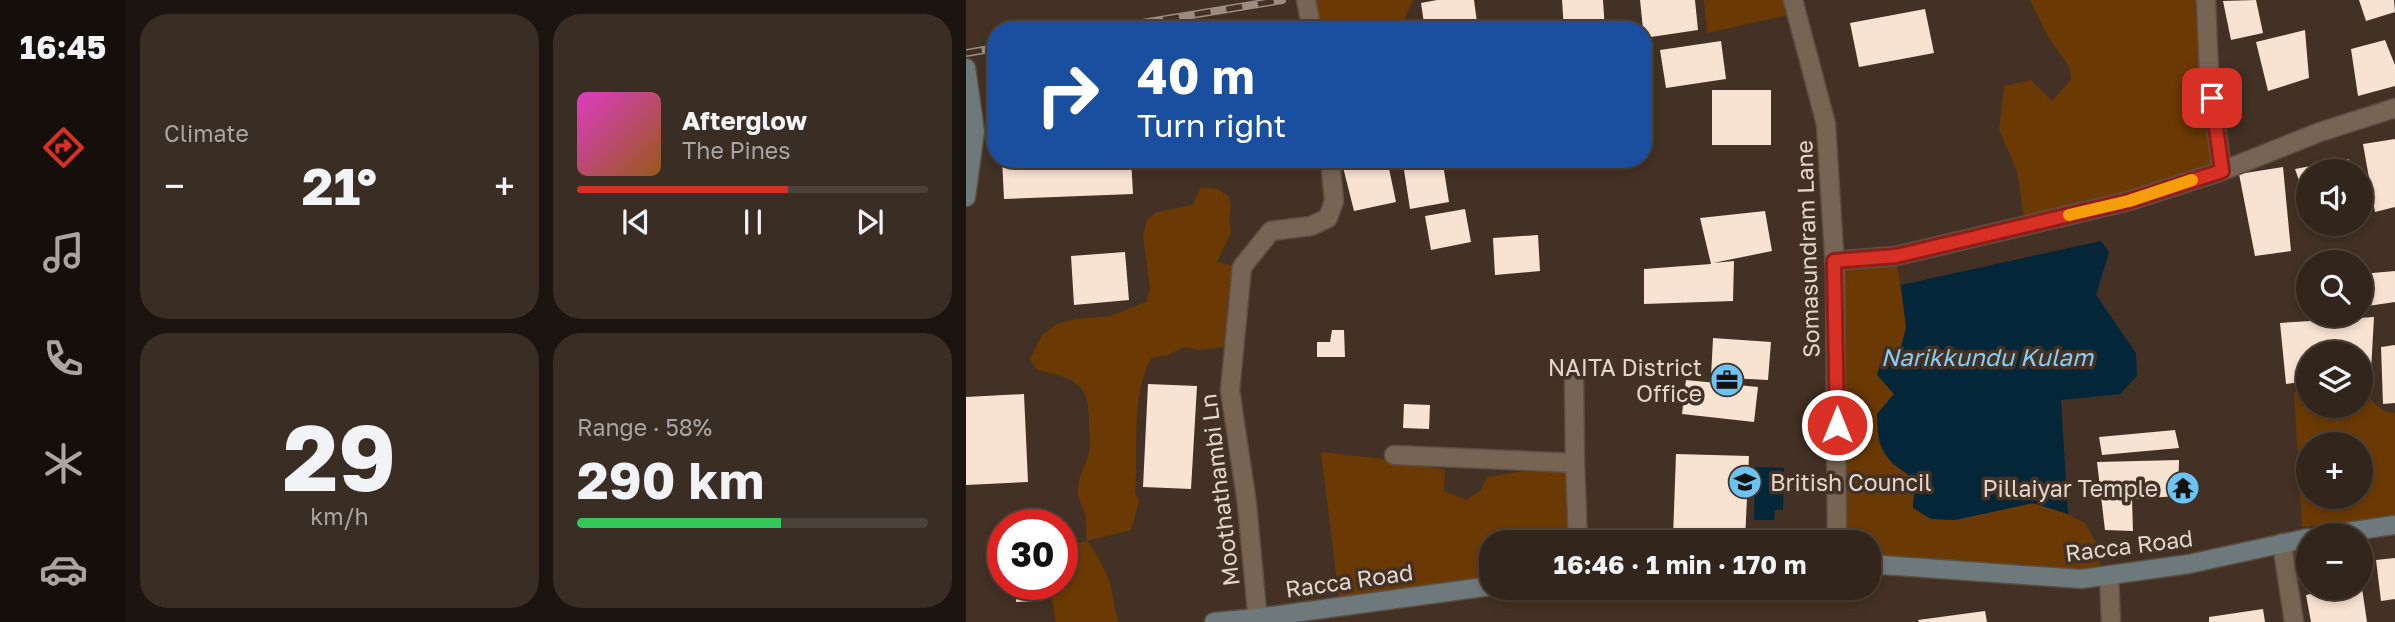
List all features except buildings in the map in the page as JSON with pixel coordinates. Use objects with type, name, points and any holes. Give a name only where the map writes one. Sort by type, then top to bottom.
[{"type":"street","points":[[1306,0],[1310,21]]},
{"type":"street","name":"Somasundram Lane","points":[[1793,0],[1826,124],[1834,261],[1837,530]]},
{"type":"street","points":[[2206,0],[2209,74],[2222,171]]},
{"type":"street","points":[[966,68],[975,131],[966,197]]},
{"type":"street","points":[[1834,261],[1909,253],[2129,201],[2222,171],[2320,132],[2395,108]]},
{"type":"street","name":"Moothathambi Ln","points":[[1258,620],[1247,504],[1230,390],[1242,267],[1270,231],[1311,226],[1328,218],[1334,201],[1331,168]]},
{"type":"street","points":[[1574,375],[1578,530]]},
{"type":"street","points":[[1394,456],[1575,463]]},
{"type":"street","points":[[2373,528],[2395,525]]},
{"type":"street","name":"Racca Road","points":[[1881,565],[2081,579],[2189,564],[2296,540]]},
{"type":"street","points":[[2282,543],[2294,622]]},
{"type":"street","points":[[2109,575],[2111,622]]},
{"type":"street","name":"Racca Road","points":[[1214,622],[1258,620],[1479,588]]},
{"type":"shaded area","points":[[1306,0],[1413,0],[1403,21],[1310,21]]},
{"type":"shaded area","points":[[1704,0],[1793,0],[1797,13],[1707,33]]},
{"type":"shaded area","points":[[2030,0],[2206,0],[2222,171],[2025,225],[2017,171],[1999,130],[2004,86],[2031,80],[2052,101],[2071,80],[2069,66],[2048,37]]},
{"type":"shaded area","points":[[1201,187],[1218,189],[1229,197],[1231,233],[1217,262],[1242,267],[1234,346],[1198,350],[1184,347],[1168,355],[1151,358],[1144,373],[1138,406],[1135,493],[1139,501],[1131,530],[1087,541],[1086,517],[1078,492],[1090,444],[1087,399],[1078,384],[1037,370],[1030,359],[1042,335],[1057,324],[1076,319],[1111,316],[1146,302],[1150,289],[1143,235],[1147,220],[1157,212],[1192,205]]},
{"type":"shaded area","points":[[1896,256],[1906,327],[1900,352],[1880,365],[1894,394],[1877,414],[1878,441],[1892,464],[1915,479],[1955,520],[2033,503],[2068,514],[2085,523],[2101,551],[2099,570],[2080,579],[1881,565],[1881,530],[1837,530],[1835,270]]},
{"type":"shaded area","points":[[2294,392],[2296,418],[2373,418],[2373,402],[2384,411],[2395,413],[2395,517],[2339,523],[2302,523],[2301,509],[2373,509],[2373,432],[2296,432]]},
{"type":"shaded area","points":[[1557,451],[1575,465],[1578,530],[1479,530],[1479,588],[1340,606],[1321,452],[1401,461],[1445,470],[1444,491],[1466,500],[1481,490],[1487,477],[1524,471]]},
{"type":"shaded area","points":[[1087,541],[1107,575],[1119,622],[1056,622],[1052,600],[1078,600],[1078,543]]},
{"type":"water","name":"Narikkundu Kulam","points":[[2101,241],[2109,252],[2096,295],[2136,353],[2137,376],[2120,394],[2061,400],[2068,514],[2033,503],[1955,520],[1931,519],[1913,508],[1915,479],[1896,466],[1885,453],[1879,437],[1877,414],[1894,394],[1877,375],[1880,365],[1900,352],[1906,327],[1901,285]]},
{"type":"water","points":[[1755,467],[1784,468],[1783,510],[1775,510],[1774,520],[1754,520]]},
{"type":"railway","points":[[1155,21],[1282,0]]},
{"type":"railway","points":[[966,53],[987,50]]},
{"type":"slow traffic","points":[[2069,215],[2129,201],[2192,180]]},
{"type":"place","name":"NAITA District Office","points":[[1727,380]]},
{"type":"place","name":"British Council","points":[[1745,482]]},
{"type":"place","name":"Pillaiyar Temple","points":[[2183,488]]},
{"type":"route","points":[[1837,425],[1834,261],[1896,256],[2129,201],[2222,171],[2212,98]]}]
